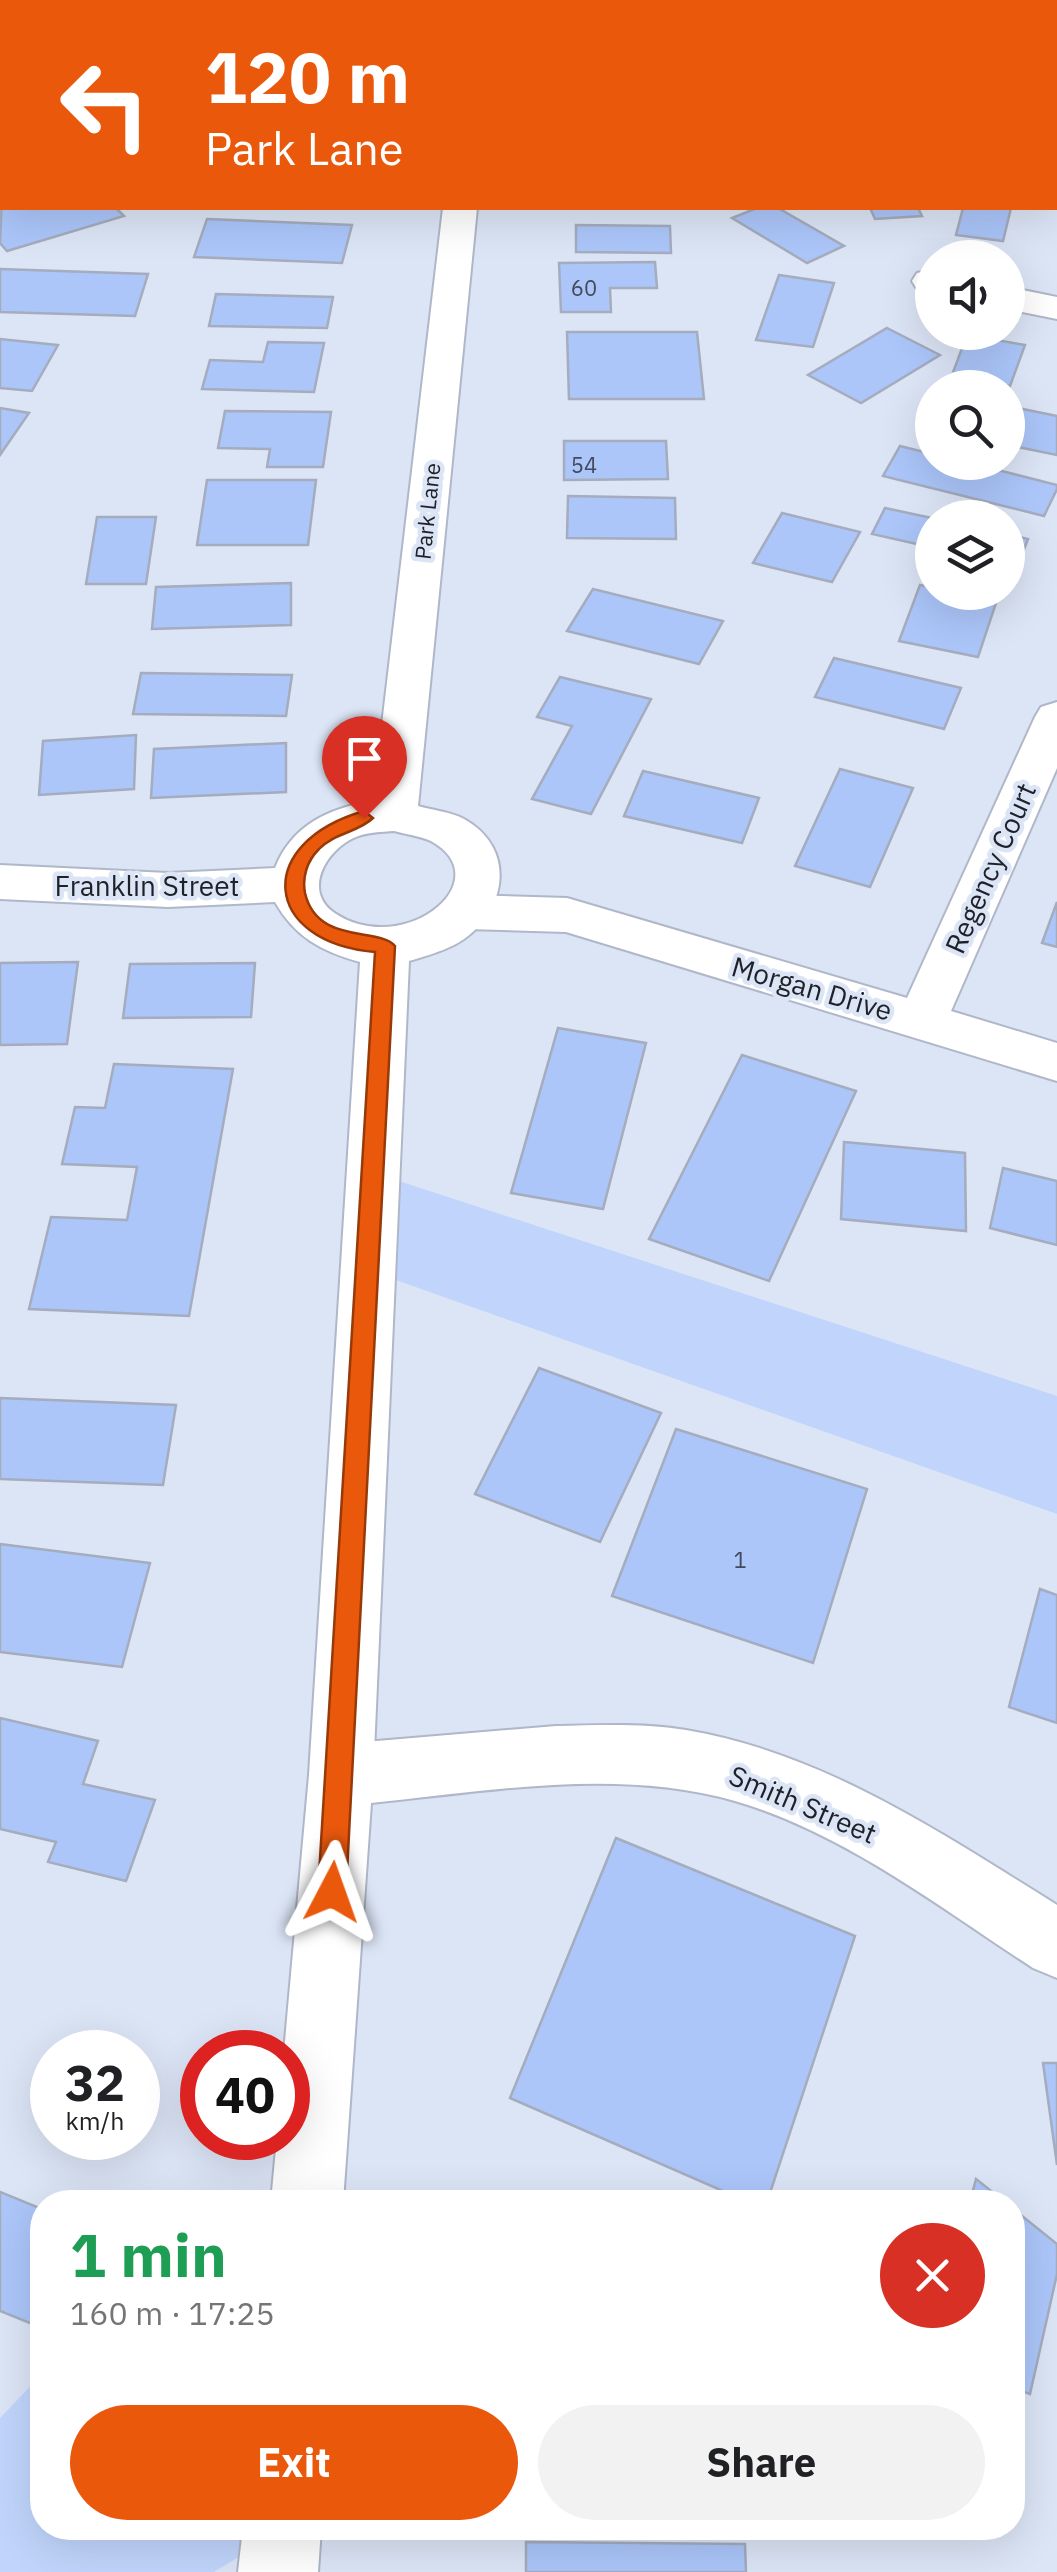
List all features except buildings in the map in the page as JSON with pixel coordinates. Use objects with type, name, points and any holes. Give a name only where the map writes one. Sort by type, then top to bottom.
[{"type":"street","name":"Park Lane","points":[[394,816],[460,210]]},
{"type":"street","points":[[1025,301],[1057,308]]},
{"type":"street","name":"Regency Court","points":[[922,1020],[1057,717]]},
{"type":"street","points":[[394,816],[424,820],[450,831],[470,848],[479,869],[478,891],[467,912],[431,936],[385,946],[331,935],[311,921],[298,904],[294,884],[298,862],[313,843],[336,827],[364,818],[394,816]]},
{"type":"street","name":"Morgan Drive","points":[[470,848],[567,915]]},
{"type":"street","name":"Franklin Street","points":[[0,882],[168,890],[294,884]]},
{"type":"street","name":"Morgan Drive","points":[[467,912],[567,915],[1057,1062]]},
{"type":"street","points":[[309,2190],[341,1775],[385,946]]},
{"type":"street","name":"Smith Street","points":[[341,1775],[586,1756],[684,1760],[756,1778],[857,1820],[1057,1944]]},
{"type":"street","points":[[278,2572],[281,2540]]},
{"type":"shaded area","points":[[399,1181],[1057,1396],[1057,1514],[393,1279]]},
{"type":"shaded area","points":[[30,2387],[30,2540],[266,2540],[214,2572],[0,2572],[0,2418]]},
{"type":"route","points":[[332,1892],[385,946],[331,935],[311,921],[298,904],[294,884],[298,862],[313,843],[336,827],[364,818]]}]
